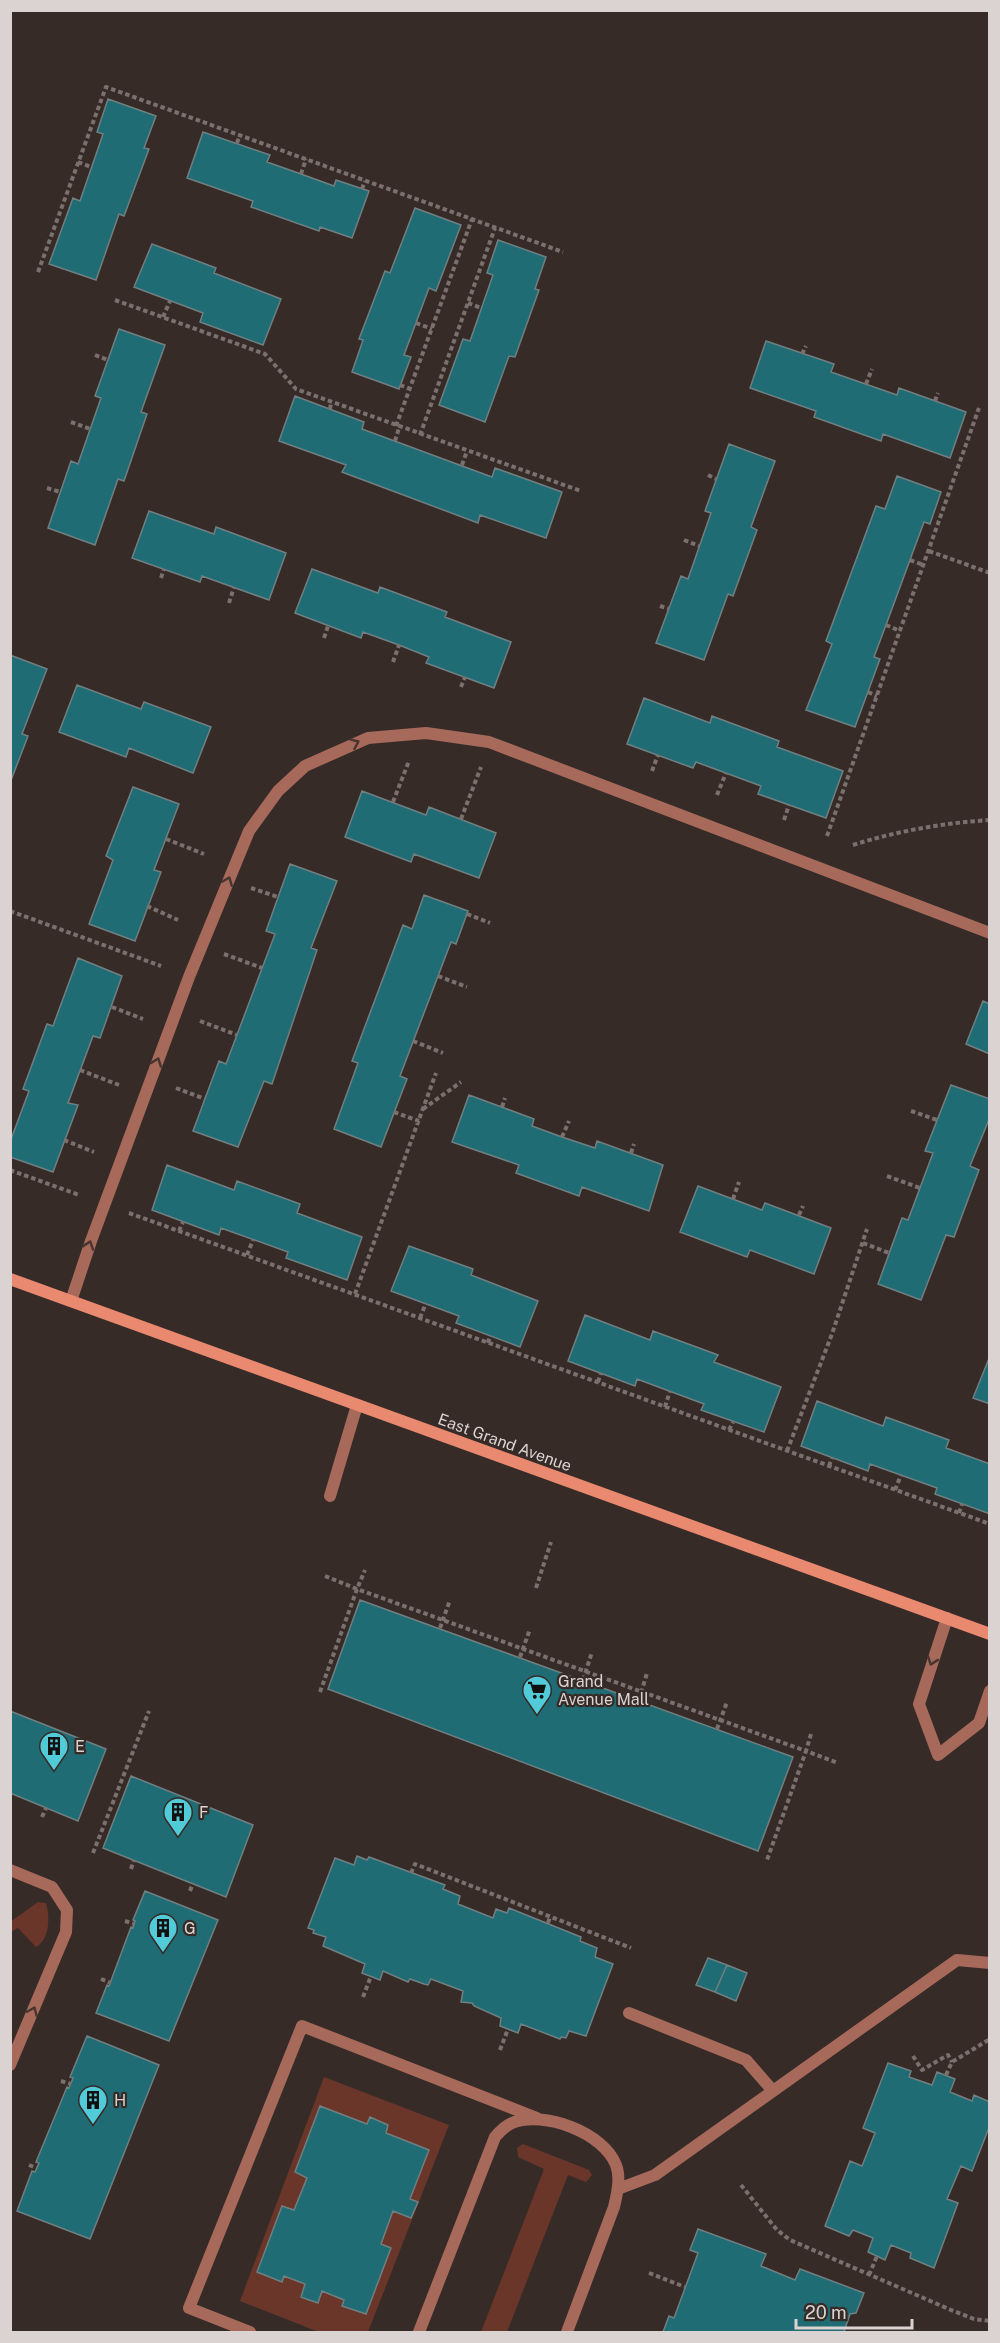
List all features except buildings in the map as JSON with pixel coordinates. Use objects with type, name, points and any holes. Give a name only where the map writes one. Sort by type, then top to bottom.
[{"type":"street","points":[[71,1301],[189,977],[249,831],[278,791],[305,766],[368,738],[426,733],[489,742],[990,933]]},
{"type":"street","name":"East Grand Avenue","points":[[10,1279],[990,1634]]},
{"type":"street","points":[[330,1496],[357,1405]]},
{"type":"street","points":[[946,1618],[919,1704],[938,1755],[979,1723],[990,1691]]},
{"type":"street","points":[[10,1870],[52,1887],[67,1910],[66,1932],[10,2065]]},
{"type":"street","points":[[618,2189],[655,2175],[957,1960],[990,1963]]},
{"type":"street","points":[[629,2013],[746,2060],[773,2091]]},
{"type":"street","points":[[250,2332],[189,2308],[302,2026],[537,2118],[572,2127],[604,2146],[616,2166],[618,2189],[614,2207],[567,2332]]},
{"type":"street","points":[[419,2332],[495,2137],[503,2128],[514,2122],[537,2118]]},
{"type":"path","points":[[38,272],[106,87],[563,252]]},
{"type":"path","points":[[101,102],[106,104]]},
{"type":"path","points":[[237,143],[240,135]]},
{"type":"path","points":[[301,174],[306,159]]},
{"type":"path","points":[[78,162],[91,167]]},
{"type":"path","points":[[362,189],[365,181]]},
{"type":"path","points":[[395,441],[397,427],[410,389],[472,219]]},
{"type":"path","points":[[54,228],[61,230]]},
{"type":"path","points":[[420,435],[495,228]]},
{"type":"path","points":[[489,243],[496,246]]},
{"type":"path","points":[[448,260],[456,263]]},
{"type":"path","points":[[115,300],[265,354],[296,389],[581,491]]},
{"type":"path","points":[[163,317],[170,301]]},
{"type":"path","points":[[468,303],[481,308]]},
{"type":"path","points":[[416,323],[432,329]]},
{"type":"path","points":[[229,341],[231,333]]},
{"type":"path","points":[[802,354],[806,345]]},
{"type":"path","points":[[95,355],[108,360]]},
{"type":"path","points":[[866,384],[872,369]]},
{"type":"path","points":[[444,370],[451,372]]},
{"type":"path","points":[[400,385],[410,389]]},
{"type":"path","points":[[935,401],[938,393]]},
{"type":"path","points":[[330,409],[332,403]]},
{"type":"path","points":[[827,836],[979,408]]},
{"type":"path","points":[[71,422],[90,429]]},
{"type":"path","points":[[462,465],[467,451]]},
{"type":"path","points":[[530,481],[532,474]]},
{"type":"path","points":[[708,475],[717,479]]},
{"type":"path","points":[[47,488],[60,492]]},
{"type":"path","points":[[939,498],[946,501]]},
{"type":"path","points":[[684,540],[699,546]]},
{"type":"path","points":[[929,551],[990,573]]},
{"type":"path","points":[[910,560],[924,565]]},
{"type":"path","points":[[161,578],[164,569]]},
{"type":"path","points":[[229,603],[234,587]]},
{"type":"path","points":[[660,606],[669,609]]},
{"type":"path","points":[[886,625],[900,631]]},
{"type":"path","points":[[324,638],[328,626]]},
{"type":"path","points":[[393,662],[399,645]]},
{"type":"path","points":[[461,687],[465,677]]},
{"type":"path","points":[[868,692],[877,696]]},
{"type":"path","points":[[393,802],[413,752]]},
{"type":"path","points":[[652,771],[658,755]]},
{"type":"path","points":[[461,819],[482,766]]},
{"type":"path","points":[[717,795],[726,773]]},
{"type":"path","points":[[784,820],[789,805]]},
{"type":"path","points":[[853,845],[883,835],[954,822],[990,820]]},
{"type":"path","points":[[166,839],[204,854]]},
{"type":"path","points":[[248,886],[278,897]]},
{"type":"path","points":[[147,906],[178,920]]},
{"type":"path","points":[[10,911],[161,966]]},
{"type":"path","points":[[467,914],[490,923]]},
{"type":"path","points":[[224,954],[262,968]]},
{"type":"path","points":[[438,976],[467,987]]},
{"type":"path","points":[[112,1007],[143,1019]]},
{"type":"path","points":[[199,1020],[237,1035]]},
{"type":"path","points":[[413,1041],[443,1053]]},
{"type":"path","points":[[80,1070],[119,1085]]},
{"type":"path","points":[[355,1294],[436,1073]]},
{"type":"path","points":[[422,1110],[461,1082]]},
{"type":"path","points":[[175,1088],[205,1099]]},
{"type":"path","points":[[502,1107],[505,1098]]},
{"type":"path","points":[[912,1111],[937,1120]]},
{"type":"path","points":[[394,1112],[419,1121]]},
{"type":"path","points":[[562,1137],[569,1121]]},
{"type":"path","points":[[64,1140],[94,1152]]},
{"type":"path","points":[[631,1153],[634,1144]]},
{"type":"path","points":[[10,1170],[79,1195]]},
{"type":"path","points":[[887,1176],[920,1188]]},
{"type":"path","points":[[733,1198],[739,1182]]},
{"type":"path","points":[[799,1215],[803,1206]]},
{"type":"path","points":[[129,1213],[990,1524]]},
{"type":"path","points":[[179,1231],[183,1222]]},
{"type":"path","points":[[787,1451],[832,1334],[867,1229]]},
{"type":"path","points":[[247,1255],[253,1240]]},
{"type":"path","points":[[863,1242],[889,1253]]},
{"type":"path","points":[[420,1318],[426,1303]]},
{"type":"path","points":[[488,1343],[490,1335]]},
{"type":"path","points":[[598,1382],[601,1373]]},
{"type":"path","points":[[665,1407],[670,1391]]},
{"type":"path","points":[[729,1430],[733,1422]]},
{"type":"path","points":[[829,1466],[832,1458]]},
{"type":"path","points":[[895,1490],[901,1476]]},
{"type":"path","points":[[959,1513],[962,1504]]},
{"type":"path","points":[[536,1588],[551,1542]]},
{"type":"path","points":[[320,1692],[365,1570]]},
{"type":"path","points":[[325,1576],[442,1621],[838,1762]]},
{"type":"path","points":[[440,1628],[450,1600]]},
{"type":"path","points":[[520,1658],[530,1629]]},
{"type":"path","points":[[583,1680],[592,1652]]},
{"type":"path","points":[[639,1700],[648,1673]]},
{"type":"path","points":[[717,1729],[727,1702]]},
{"type":"path","points":[[93,1853],[148,1712]]},
{"type":"path","points":[[768,1860],[811,1734]]},
{"type":"path","points":[[42,1817],[46,1808]]},
{"type":"path","points":[[131,1869],[134,1860]]},
{"type":"path","points":[[411,1873],[415,1864],[631,1948]]},
{"type":"path","points":[[190,1891],[193,1883]]},
{"type":"path","points":[[548,1923],[550,1917]]},
{"type":"path","points":[[125,1921],[134,1924]]},
{"type":"path","points":[[363,1997],[371,1976]]},
{"type":"path","points":[[101,1979],[111,1983]]},
{"type":"path","points":[[500,2050],[508,2029]]},
{"type":"path","points":[[946,2075],[952,2062],[990,2039]]},
{"type":"path","points":[[914,2056],[922,2070],[948,2055],[952,2062]]},
{"type":"path","points":[[61,2081],[71,2084]]},
{"type":"path","points":[[29,2165],[36,2168]]},
{"type":"path","points":[[741,2185],[777,2230],[790,2240],[869,2276],[974,2319],[990,2320]]},
{"type":"path","points":[[869,2276],[877,2256]]},
{"type":"path","points":[[649,2273],[685,2288]]},
{"type":"shaded area","points":[[38,1902],[46,1903],[48,1921],[44,1939],[36,1947],[18,1928],[11,1932],[10,1920]]},
{"type":"shaded area","points":[[324,2077],[449,2125],[368,2332],[319,2332],[240,2301]],"holes":[[[320,2107],[367,2124],[370,2117],[388,2125],[386,2133],[410,2199],[418,2202],[411,2218],[393,2211],[381,2244],[342,2306],[344,2300],[322,2291],[318,2303],[301,2297],[305,2284],[284,2276],[282,2282],[257,2272],[282,2206],[294,2210],[307,2178],[295,2172]]]},
{"type":"shaded area","points":[[523,2144],[589,2170],[592,2175],[586,2182],[568,2175],[507,2332],[481,2332],[544,2169],[518,2157],[517,2148]]},
{"type":"place","name":"Grand Avenue Mall","points":[[537,1716]]},
{"type":"place","name":"E","points":[[54,1772]]},
{"type":"place","name":"F","points":[[178,1838]]},
{"type":"place","name":"G","points":[[163,1954]]},
{"type":"place","name":"H","points":[[93,2126]]}]
